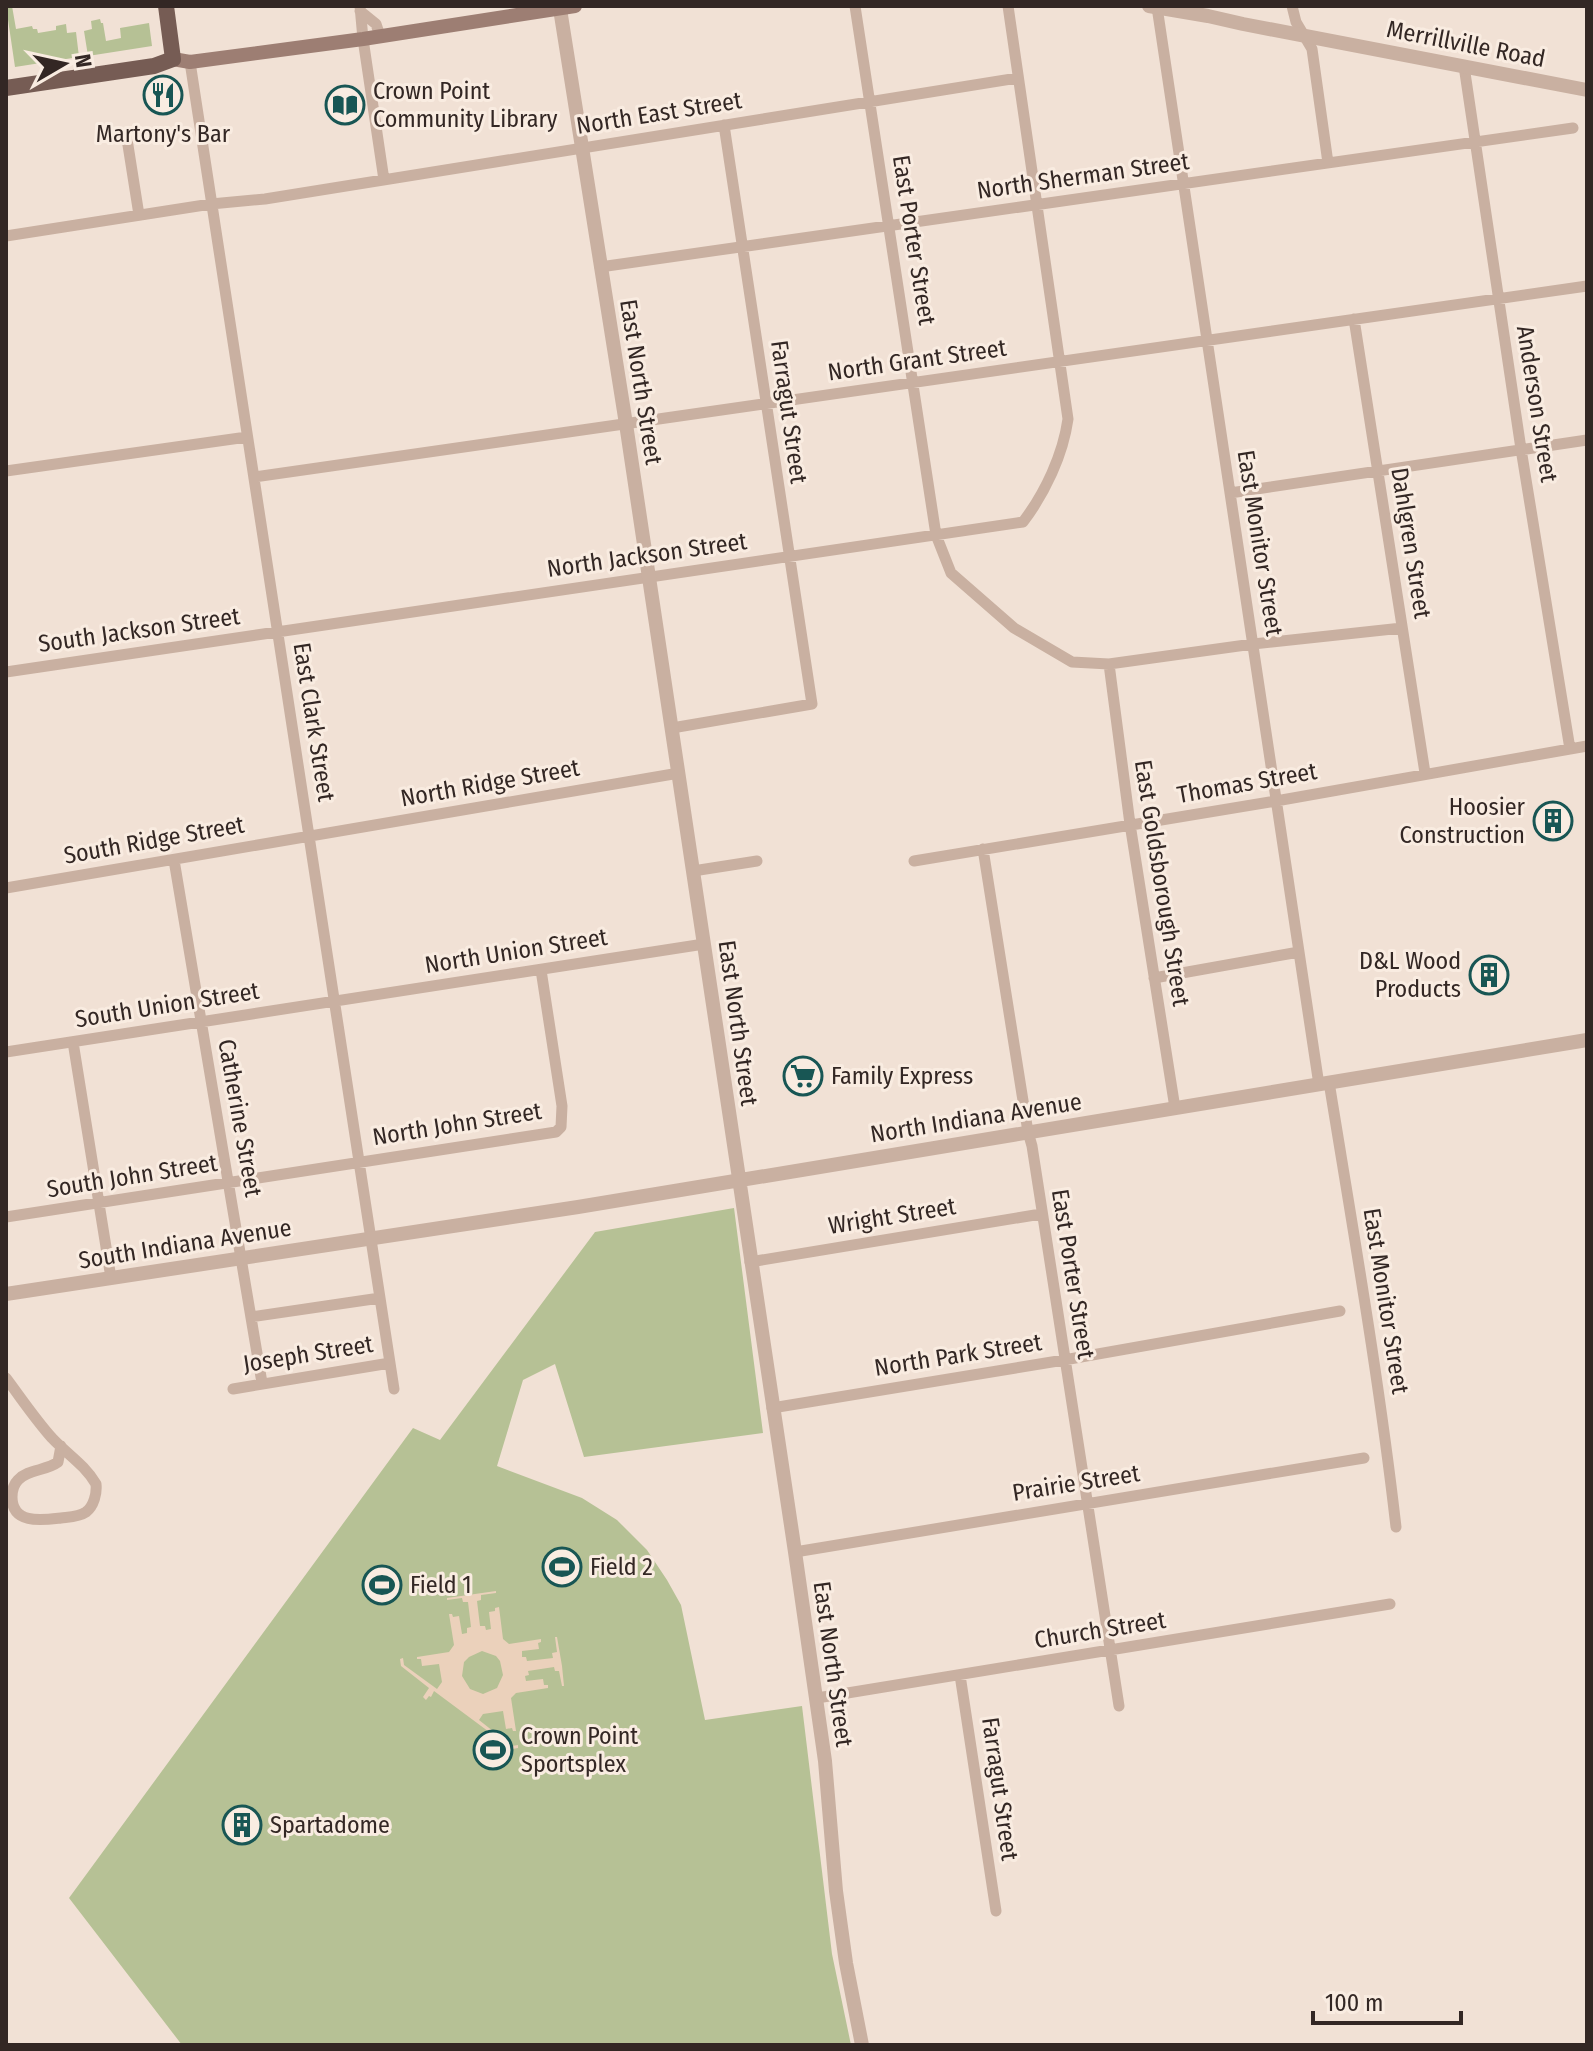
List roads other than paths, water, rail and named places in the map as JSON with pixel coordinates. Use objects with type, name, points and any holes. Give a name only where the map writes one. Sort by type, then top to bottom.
[{"type":"main road","points":[[166,6],[181,60]]},
{"type":"main road","points":[[6,88],[181,60],[363,39],[575,6]]},
{"type":"street","name":"East Porter Street","points":[[855,6],[936,535],[951,573],[1014,628],[1072,662],[1109,664]]},
{"type":"street","points":[[1008,6],[1059,361]]},
{"type":"street","points":[[1292,6],[1294,18],[1312,49],[1328,163]]},
{"type":"street","name":"East North Street","points":[[559,7],[626,424],[817,1698],[836,1891],[862,2045]]},
{"type":"street","name":"Merrillville Road","points":[[1153,7],[1587,90]]},
{"type":"street","name":"East Monitor Street","points":[[1153,7],[1183,184],[1299,952],[1366,1307],[1396,1527]]},
{"type":"street","points":[[360,8],[376,24],[380,36]]},
{"type":"street","points":[[360,8],[384,180]]},
{"type":"street","name":"East Clark Street","points":[[181,60],[200,130],[394,1389]]},
{"type":"street","name":"Anderson Street","points":[[1464,66],[1521,449],[1570,749]]},
{"type":"street","name":"North East Street","points":[[6,236],[211,204],[265,199],[1018,78]]},
{"type":"street","name":"Farragut Street","points":[[672,728],[812,704],[724,125]]},
{"type":"street","name":"North Sherman Street","points":[[600,267],[1573,128]]},
{"type":"street","points":[[127,139],[139,215]]},
{"type":"street","name":"North Grant Street","points":[[254,477],[1587,286]]},
{"type":"street","name":"Dahlgren Street","points":[[1354,319],[1425,773]]},
{"type":"street","name":"North Jackson Street","points":[[278,632],[1023,522],[1039,500],[1066,437],[1068,419],[1059,361]]},
{"type":"street","points":[[6,471],[247,437]]},
{"type":"street","points":[[1230,493],[1587,440]]},
{"type":"street","points":[[1109,664],[1402,628]]},
{"type":"street","name":"South Jackson Street","points":[[6,672],[278,632]]},
{"type":"street","name":"East Goldsborough Street","points":[[1109,664],[1130,824],[1175,1108]]},
{"type":"street","name":"Thomas Street","points":[[914,861],[1587,746]]},
{"type":"street","name":"North Ridge Street","points":[[309,836],[679,773]]},
{"type":"street","name":"South Ridge Street","points":[[6,888],[309,836]]},
{"type":"street","name":"East Porter Street","points":[[983,849],[1119,1706]]},
{"type":"street","name":"Catherine Street","points":[[174,860],[262,1383]]},
{"type":"street","points":[[693,871],[757,861]]},
{"type":"street","name":"North Union Street","points":[[335,1001],[704,944]]},
{"type":"street","points":[[1154,978],[1299,952]]},
{"type":"street","name":"North John Street","points":[[359,1162],[545,1134],[556,1132],[561,1127],[562,1106],[541,970]]},
{"type":"street","name":"South Union Street","points":[[6,1052],[335,1001]]},
{"type":"street","name":"North Indiana Avenue","points":[[371,1238],[1587,1040]]},
{"type":"street","points":[[73,1042],[111,1278]]},
{"type":"street","name":"South John Street","points":[[6,1217],[359,1162]]},
{"type":"street","name":"Wright Street","points":[[750,1262],[1041,1214]]},
{"type":"street","name":"South Indiana Avenue","points":[[6,1294],[371,1238]]},
{"type":"street","points":[[251,1317],[380,1298]]},
{"type":"street","name":"North Park Street","points":[[772,1408],[1340,1311]]},
{"type":"street","name":"Joseph Street","points":[[233,1389],[390,1363]]},
{"type":"street","points":[[6,1378],[30,1412],[92,1478],[97,1491],[85,1513],[34,1521],[26,1519],[12,1503],[14,1486],[25,1475],[58,1462],[61,1446]]},
{"type":"street","name":"Prairie Street","points":[[795,1552],[1364,1458]]},
{"type":"street","name":"Church Street","points":[[817,1698],[1390,1604]]},
{"type":"street","name":"Farragut Street","points":[[960,1675],[996,1911]]},
{"type":"place","name":"Martony's Bar","points":[[163,95]]},
{"type":"place","name":"Crown Point Community Library","points":[[345,105]]},
{"type":"place","name":"Hoosier Construction","points":[[1553,821]]},
{"type":"place","name":"D&L Wood Products","points":[[1489,975]]},
{"type":"place","name":"Family Express","points":[[803,1076]]},
{"type":"place","name":"Field 2","points":[[562,1567]]},
{"type":"place","name":"Field 1","points":[[382,1585]]},
{"type":"place","name":"Crown Point Sportsplex","points":[[493,1750]]},
{"type":"place","name":"Spartadome","points":[[242,1825]]}]
